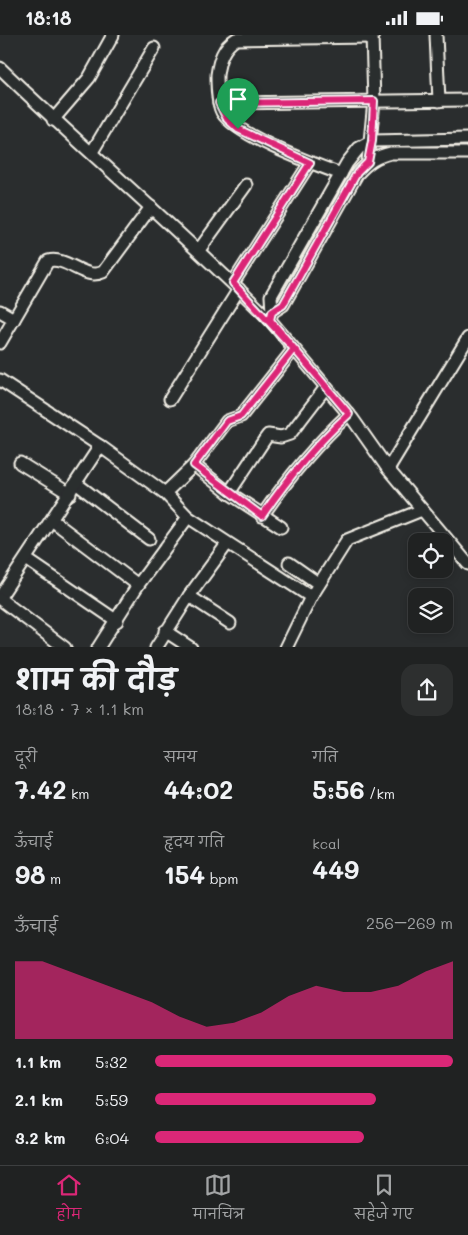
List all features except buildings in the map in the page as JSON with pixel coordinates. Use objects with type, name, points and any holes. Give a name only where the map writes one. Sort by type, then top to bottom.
[{"type":"street","points":[[54,120],[89,78],[113,35]]},
{"type":"street","points":[[436,35],[438,101]]},
{"type":"street","points":[[341,174],[310,163],[238,129],[227,119],[219,103],[217,83],[218,66],[222,53],[230,43],[236,39],[247,38],[372,36],[374,101],[372,141],[368,162]]},
{"type":"street","points":[[92,152],[154,48]]},
{"type":"street","points":[[0,68],[54,120],[92,152],[236,286],[271,316],[294,349],[349,414],[388,469],[468,564]]},
{"type":"street","points":[[219,103],[468,100]]},
{"type":"street","points":[[271,316],[271,296],[353,154],[372,141],[468,139]]},
{"type":"street","points":[[271,316],[283,305],[357,173],[368,162],[391,153],[468,153]]},
{"type":"street","points":[[170,399],[310,163]]},
{"type":"street","points":[[199,250],[246,185]]},
{"type":"street","points":[[0,343],[48,261],[58,261],[92,275],[104,272],[152,207]]},
{"type":"street","points":[[0,311],[14,319]]},
{"type":"street","points":[[388,469],[468,338]]},
{"type":"street","points":[[165,493],[194,465],[227,421],[241,416],[294,349]]},
{"type":"street","points":[[0,380],[100,446],[165,493],[188,517],[311,597]]},
{"type":"street","points":[[229,493],[268,435],[281,437],[290,434],[326,387]]},
{"type":"street","points":[[262,516],[290,475],[318,443],[349,414]]},
{"type":"street","points":[[65,647],[0,598],[53,521],[100,446]]},
{"type":"street","points":[[20,463],[70,494]]},
{"type":"street","points":[[194,465],[229,493],[281,527]]},
{"type":"street","points":[[77,483],[149,539]]},
{"type":"street","points":[[286,647],[311,597],[347,540],[422,510]]},
{"type":"street","points":[[98,647],[117,621],[138,585],[188,517]]},
{"type":"street","points":[[53,521],[138,585]]},
{"type":"street","points":[[156,647],[189,596],[227,544]]},
{"type":"street","points":[[26,559],[117,621]]},
{"type":"street","points":[[289,563],[319,585]]},
{"type":"street","points":[[189,596],[230,623]]},
{"type":"street","points":[[165,631],[191,647]]},
{"type":"route","points":[[238,129],[227,119],[219,103],[374,101],[372,141],[368,162],[357,173],[283,305],[272,312],[270,320],[273,326],[294,349],[349,414],[318,443],[290,475],[262,516],[194,465],[227,421],[241,416],[294,349],[273,326],[270,320],[233,283],[310,163],[238,129]]}]
